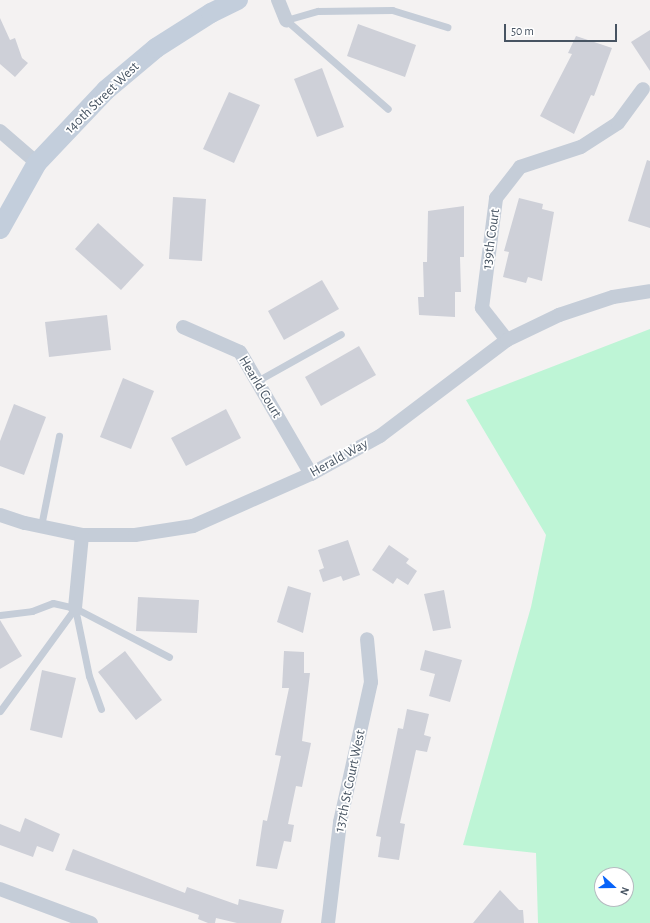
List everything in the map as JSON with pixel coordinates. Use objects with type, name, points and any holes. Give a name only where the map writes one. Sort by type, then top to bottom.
[{"type":"street","name":"140th Street West","points":[[0,229],[37,163],[106,90],[156,48],[211,13],[238,0]]},
{"type":"street","points":[[278,0],[286,20]]},
{"type":"street","name":"139th Court","points":[[507,340],[482,308],[496,198],[520,167],[581,147],[618,123],[643,89]]},
{"type":"street","points":[[0,131],[37,163]]},
{"type":"street","name":"Herald Way","points":[[0,515],[41,526],[82,534],[135,536],[193,526],[311,474],[380,436],[507,340],[559,315],[613,297],[650,291]]},
{"type":"street","name":"Hearld Court","points":[[183,327],[240,352],[311,474]]},
{"type":"street","points":[[75,608],[82,534]]},
{"type":"street","name":"137th St Court West","points":[[328,923],[340,822],[371,682],[367,639]]},
{"type":"street","points":[[0,889],[91,923]]},
{"type":"lane","points":[[286,20],[318,11],[392,10],[448,27]]},
{"type":"lane","points":[[286,20],[388,109]]},
{"type":"lane","points":[[257,381],[340,334]]},
{"type":"lane","points":[[41,526],[59,436]]},
{"type":"lane","points":[[0,615],[32,611],[53,603],[75,608],[169,657]]},
{"type":"lane","points":[[75,608],[89,676],[101,709]]},
{"type":"lane","points":[[0,712],[75,608]]},
{"type":"green space","points":[[650,329],[650,923],[538,923],[536,853],[463,845],[531,607],[546,535],[466,400]]},
{"type":"building","points":[[0,18],[10,40],[15,38],[22,58],[28,63],[15,77],[0,64]]},
{"type":"building","points":[[358,24],[416,45],[405,77],[347,56]]},
{"type":"building","points":[[650,30],[650,71],[631,42]]},
{"type":"building","points":[[576,36],[612,48],[594,96],[591,95],[574,134],[540,116],[572,54],[568,53]]},
{"type":"building","points":[[322,68],[344,127],[317,137],[294,79]]},
{"type":"building","points":[[229,92],[260,105],[234,163],[203,149]]},
{"type":"building","points":[[647,160],[650,161],[650,228],[628,221]]},
{"type":"building","points":[[173,197],[206,199],[202,261],[169,259]]},
{"type":"building","points":[[519,198],[543,204],[542,209],[554,212],[542,281],[528,277],[526,283],[503,277],[509,252],[504,251]]},
{"type":"building","points":[[464,206],[464,257],[460,257],[461,292],[455,292],[455,317],[419,315],[418,297],[424,297],[423,262],[427,262],[428,211]]},
{"type":"building","points":[[98,223],[144,265],[121,290],[75,249]]},
{"type":"building","points":[[322,280],[339,309],[284,340],[268,311]]},
{"type":"building","points":[[107,315],[111,350],[49,357],[45,322]]},
{"type":"building","points":[[359,346],[376,375],[321,406],[305,377]]},
{"type":"building","points":[[123,378],[154,391],[131,449],[100,437]]},
{"type":"building","points":[[14,404],[46,417],[24,475],[0,466],[0,441]]},
{"type":"building","points":[[226,409],[241,438],[186,466],[171,438]]},
{"type":"building","points":[[348,540],[360,575],[343,581],[341,576],[323,582],[319,570],[324,568],[318,550]]},
{"type":"building","points":[[389,545],[409,559],[406,563],[417,571],[408,585],[397,578],[393,584],[372,570]]},
{"type":"building","points":[[288,586],[311,593],[303,633],[277,622]]},
{"type":"building","points":[[444,590],[451,628],[433,631],[424,594]]},
{"type":"building","points":[[138,597],[199,600],[197,633],[136,631]]},
{"type":"building","points":[[0,620],[22,656],[0,669]]},
{"type":"building","points":[[425,650],[462,660],[450,702],[429,696],[435,674],[420,670]]},
{"type":"building","points":[[125,651],[162,700],[136,720],[98,672]]},
{"type":"building","points":[[284,651],[304,652],[304,673],[310,673],[302,741],[311,743],[302,787],[296,786],[288,824],[294,825],[291,842],[284,841],[277,869],[256,866],[263,820],[267,821],[281,756],[275,755],[289,688],[282,688]]},
{"type":"building","points":[[42,670],[76,678],[62,738],[30,730]]},
{"type":"building","points":[[407,709],[429,714],[424,735],[431,737],[427,752],[416,750],[400,823],[405,824],[399,860],[378,857],[381,837],[376,836],[398,728],[403,729]]},
{"type":"building","points":[[25,818],[60,834],[53,852],[37,846],[33,857],[0,845],[0,824],[20,832]]},
{"type":"building","points":[[73,849],[185,893],[187,887],[238,905],[239,899],[284,910],[281,923],[237,923],[216,918],[215,923],[208,923],[198,919],[199,915],[65,870]]},
{"type":"building","points":[[500,890],[519,910],[523,910],[524,923],[473,923]]}]
